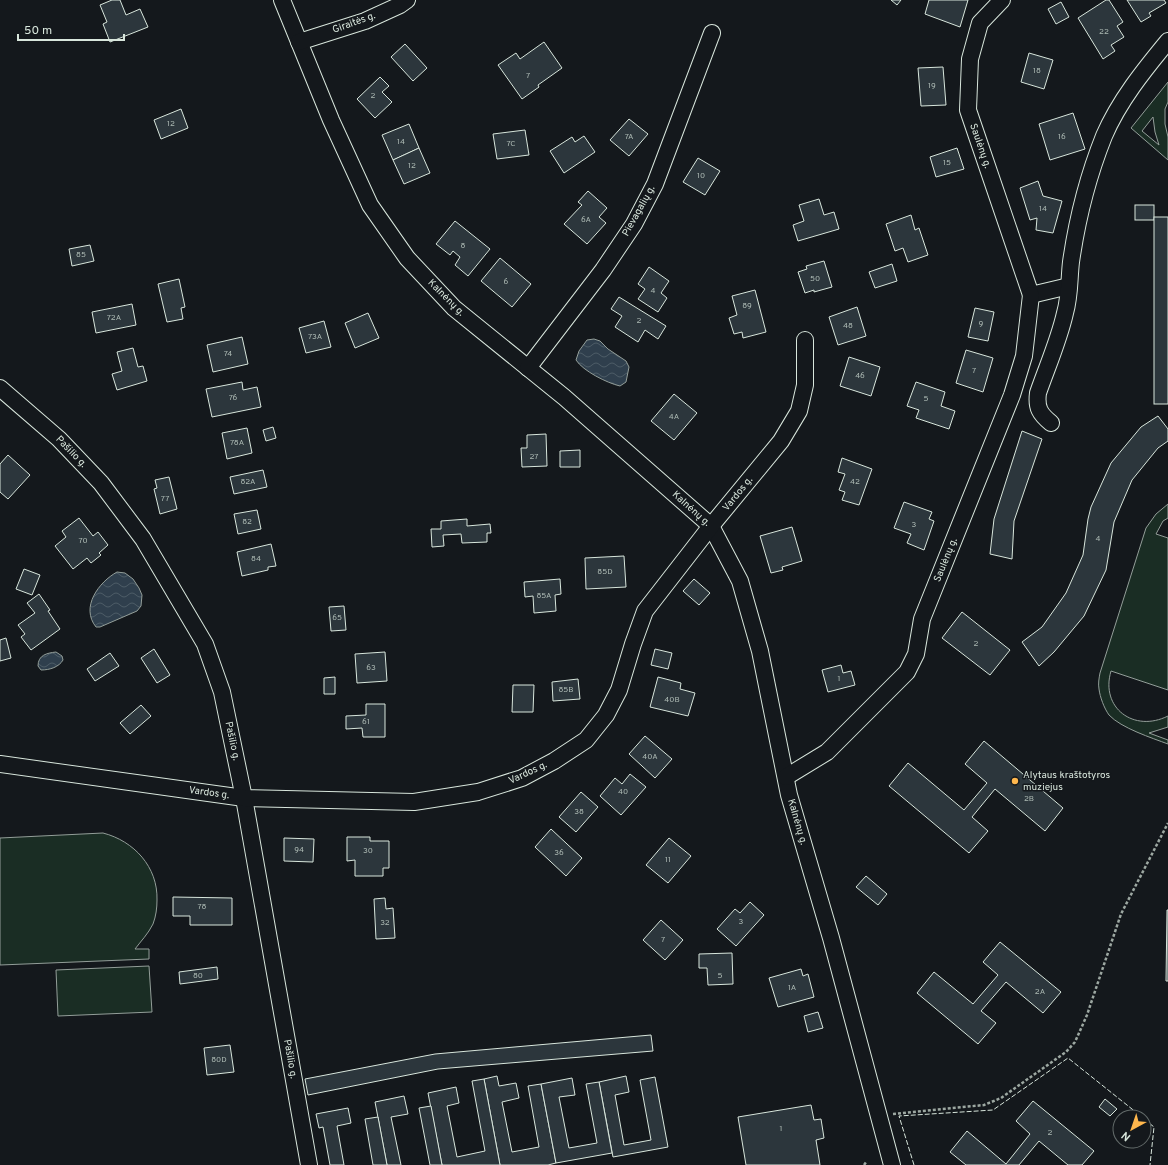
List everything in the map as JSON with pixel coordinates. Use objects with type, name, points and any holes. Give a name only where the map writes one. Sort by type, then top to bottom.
[{"type":"street","name":"Kalnėnų g.","points":[[282,0],[331,120],[370,205],[407,258],[454,308],[564,397],[711,526],[740,581],[760,651],[789,795],[831,938],[892,1165]]},
{"type":"street","name":"Giraitės g.","points":[[299,42],[365,21],[400,5],[407,0]]},
{"type":"street","name":"Saulėnų g.","points":[[786,777],[827,752],[907,672],[916,654],[922,619],[1009,401],[1024,356],[1031,295],[968,110],[970,59],[980,23],[1002,0]]},
{"type":"street","name":"Pievagalių g.","points":[[528,368],[603,270],[634,224],[655,184],[712,33]]},
{"type":"street","points":[[1051,423],[1043,417],[1039,409],[1037,402],[1038,393],[1059,336],[1066,312],[1071,262],[1079,219],[1091,173],[1104,136],[1121,104],[1147,67],[1168,41]]},
{"type":"street","points":[[1031,295],[1069,286]]},
{"type":"street","name":"Vardos g.","points":[[0,764],[244,798],[414,802],[478,792],[522,778],[554,761],[586,740],[606,715],[620,690],[633,644],[645,611],[711,526],[781,441],[799,412],[805,385],[805,340]]},
{"type":"street","name":"Pašilio g.","points":[[0,388],[59,439],[101,483],[143,539],[205,644],[222,692],[244,798],[309,1165]]},
{"type":"path","points":[[878,1115],[984,1105],[1001,1098],[1066,1052],[1075,1042],[1087,1014],[1121,914],[1168,823]]},
{"type":"path","points":[[864,1165],[867,1161]]},
{"type":"green space","points":[[1168,82],[1168,102],[1165,109],[1165,124],[1168,137],[1168,160],[1131,128]],"holes":[[[1153,117],[1159,145],[1142,131]]]},
{"type":"green space","points":[[1168,504],[1168,518],[1163,521],[1156,534],[1168,538],[1168,690],[1111,671],[1109,684],[1110,696],[1115,706],[1123,714],[1132,719],[1143,721],[1155,720],[1168,716],[1168,727],[1149,733],[1168,740],[1168,744],[1137,732],[1114,720],[1104,706],[1100,695],[1099,679],[1146,528],[1156,514]]},
{"type":"green space","points":[[103,833],[125,842],[142,857],[149,866],[156,888],[157,909],[153,924],[135,949],[149,949],[149,959],[0,965],[0,838]]},
{"type":"green space","points":[[149,966],[152,1012],[58,1016],[56,970]]},
{"type":"water","points":[[594,339],[600,341],[608,349],[626,361],[629,367],[626,382],[620,386],[596,376],[579,364],[576,360],[579,351],[587,340]]},
{"type":"water","points":[[117,572],[125,573],[133,579],[142,595],[141,606],[137,611],[100,627],[96,627],[90,611],[91,603],[98,589],[110,576]]},
{"type":"water","points":[[56,652],[62,656],[63,660],[59,665],[54,668],[41,670],[38,666],[38,662],[41,657],[46,654]]},
{"type":"building","points":[[112,0],[120,0],[126,15],[140,9],[148,27],[110,42],[103,24],[107,22],[100,5]]},
{"type":"building","points":[[891,0],[901,0],[897,5]]},
{"type":"building","points":[[929,0],[968,0],[960,27],[925,14]]},
{"type":"building","points":[[1106,0],[1109,0],[1123,22],[1117,26],[1124,37],[1111,45],[1115,51],[1103,59],[1078,18]]},
{"type":"building","points":[[1127,0],[1164,0],[1166,3],[1149,13],[1151,16],[1141,22]]},
{"type":"building","points":[[1061,2],[1069,17],[1056,24],[1048,9]]},
{"type":"building","points":[[544,42],[562,68],[538,85],[539,87],[522,99],[498,65],[516,53],[520,59]]},
{"type":"building","points":[[405,44],[427,68],[413,81],[391,57]]},
{"type":"building","points":[[1029,53],[1053,60],[1044,89],[1021,82]]},
{"type":"building","points":[[943,67],[946,105],[921,106],[918,68]]},
{"type":"building","points":[[380,77],[389,86],[382,92],[392,102],[375,118],[357,99]]},
{"type":"building","points":[[181,109],[188,128],[161,139],[154,120]]},
{"type":"building","points":[[1073,113],[1085,149],[1050,160],[1039,124]]},
{"type":"building","points":[[629,119],[648,134],[629,156],[610,140]]},
{"type":"building","points":[[409,124],[419,148],[393,160],[382,135]]},
{"type":"building","points":[[525,130],[529,155],[497,159],[493,134]]},
{"type":"building","points":[[584,136],[595,152],[564,173],[550,151],[572,137],[575,142]]},
{"type":"building","points":[[419,148],[430,173],[404,184],[393,160]]},
{"type":"building","points":[[957,148],[964,169],[936,177],[930,157]]},
{"type":"building","points":[[698,158],[720,171],[705,195],[683,182]]},
{"type":"building","points":[[1038,181],[1043,196],[1062,201],[1053,233],[1036,230],[1037,218],[1030,220],[1020,188]]},
{"type":"building","points":[[588,191],[607,208],[599,217],[606,223],[587,244],[564,224],[582,205],[578,202]]},
{"type":"building","points":[[819,199],[824,215],[834,212],[839,229],[798,241],[793,225],[804,221],[799,205]]},
{"type":"building","points":[[1135,205],[1154,205],[1154,220],[1135,220]]},
{"type":"building","points":[[911,215],[915,230],[919,228],[928,255],[908,262],[903,248],[895,251],[886,224]]},
{"type":"building","points":[[1154,217],[1168,217],[1168,404],[1154,404]]},
{"type":"building","points":[[455,221],[490,249],[468,276],[455,265],[460,257],[453,251],[450,255],[436,244]]},
{"type":"building","points":[[90,245],[94,261],[72,266],[69,249]]},
{"type":"building","points":[[500,258],[531,284],[512,307],[481,281]]},
{"type":"building","points":[[824,261],[832,287],[805,293],[798,272],[807,269],[806,266]]},
{"type":"building","points":[[892,264],[897,281],[875,288],[869,272]]},
{"type":"building","points":[[649,267],[669,281],[661,293],[667,298],[658,312],[638,299],[645,289],[638,284]]},
{"type":"building","points":[[179,279],[185,307],[181,308],[183,319],[167,322],[158,284]]},
{"type":"building","points":[[755,290],[766,332],[743,338],[742,332],[734,334],[729,318],[737,315],[732,296]]},
{"type":"building","points":[[619,297],[666,326],[658,339],[645,330],[638,342],[615,327],[622,316],[611,309]]},
{"type":"building","points":[[132,304],[136,325],[96,333],[92,312]]},
{"type":"building","points":[[857,307],[866,336],[838,345],[829,317]]},
{"type":"building","points":[[975,308],[994,312],[988,341],[968,337]]},
{"type":"building","points":[[368,313],[379,338],[355,348],[345,323]]},
{"type":"building","points":[[324,321],[331,347],[306,353],[299,328]]},
{"type":"building","points":[[242,337],[248,364],[213,372],[207,345]]},
{"type":"building","points":[[133,348],[138,367],[143,366],[147,381],[117,390],[112,374],[122,371],[117,352]]},
{"type":"building","points":[[966,350],[993,358],[983,392],[956,383]]},
{"type":"building","points":[[849,357],[880,367],[871,396],[840,386]]},
{"type":"building","points":[[242,382],[243,390],[257,387],[261,407],[212,417],[206,389]]},
{"type":"building","points":[[916,382],[945,392],[941,406],[955,411],[949,429],[916,418],[919,410],[907,406]]},
{"type":"building","points":[[674,394],[697,413],[674,440],[651,421]]},
{"type":"building","points":[[1158,416],[1168,429],[1168,441],[1158,448],[1132,480],[1114,522],[1106,570],[1084,616],[1054,652],[1039,666],[1022,642],[1042,627],[1066,593],[1083,555],[1091,507],[1111,463],[1141,427]]},
{"type":"building","points":[[273,427],[276,438],[266,441],[263,430]]},
{"type":"building","points":[[247,428],[252,453],[227,459],[222,433]]},
{"type":"building","points":[[1022,431],[1042,439],[1014,521],[1012,559],[990,554],[994,519]]},
{"type":"building","points":[[546,434],[547,466],[522,467],[521,448],[527,448],[527,435]]},
{"type":"building","points":[[580,450],[580,467],[560,467],[560,451]]},
{"type":"building","points":[[8,455],[30,475],[8,499],[0,492],[0,464]]},
{"type":"building","points":[[842,458],[872,469],[859,505],[842,500],[845,492],[839,490],[845,474],[838,472]]},
{"type":"building","points":[[263,470],[267,487],[234,494],[230,477]]},
{"type":"building","points":[[169,477],[177,509],[160,514],[154,489],[157,488],[155,480]]},
{"type":"building","points":[[904,502],[932,512],[929,519],[934,521],[924,550],[907,543],[911,534],[894,528]]},
{"type":"building","points":[[257,510],[261,529],[238,534],[234,514]]},
{"type":"building","points":[[79,518],[93,536],[98,532],[108,545],[99,553],[101,555],[91,563],[87,558],[73,569],[55,546],[66,537],[62,531]]},
{"type":"building","points":[[467,519],[467,526],[490,524],[491,533],[487,533],[487,542],[462,543],[461,534],[443,535],[444,546],[432,547],[431,529],[441,529],[441,521]]},
{"type":"building","points":[[792,527],[802,561],[782,567],[783,570],[771,573],[760,536]]},
{"type":"building","points":[[271,544],[276,566],[268,567],[268,570],[242,576],[237,552]]},
{"type":"building","points":[[624,556],[626,587],[586,589],[585,558]]},
{"type":"building","points":[[24,569],[40,575],[32,595],[16,589]]},
{"type":"building","points":[[560,579],[561,594],[555,595],[556,611],[534,613],[533,596],[525,597],[524,582]]},
{"type":"building","points":[[694,579],[710,593],[699,605],[683,591]]},
{"type":"building","points":[[39,594],[50,610],[48,611],[60,629],[31,650],[21,637],[25,634],[18,625],[35,613],[27,603]]},
{"type":"building","points":[[344,606],[346,630],[331,631],[329,607]]},
{"type":"building","points":[[962,612],[1010,650],[990,675],[942,638]]},
{"type":"building","points":[[6,638],[11,658],[0,661],[0,640]]},
{"type":"building","points":[[154,649],[170,675],[157,683],[141,658]]},
{"type":"building","points":[[655,649],[672,653],[668,669],[651,665]]},
{"type":"building","points":[[385,652],[387,681],[357,683],[355,654]]},
{"type":"building","points":[[110,653],[119,666],[95,681],[87,669]]},
{"type":"building","points":[[841,665],[843,673],[851,671],[855,685],[828,692],[822,670]]},
{"type":"building","points":[[335,677],[335,694],[324,694],[324,678]]},
{"type":"building","points":[[658,677],[681,683],[680,689],[695,693],[688,716],[650,707]]},
{"type":"building","points":[[578,679],[580,699],[553,701],[552,682]]},
{"type":"building","points":[[513,685],[534,685],[533,712],[512,712]]},
{"type":"building","points":[[366,704],[385,704],[385,737],[363,737],[362,728],[346,729],[346,716],[366,715]]},
{"type":"building","points":[[141,705],[151,716],[130,734],[120,723]]},
{"type":"building","points":[[645,736],[672,759],[655,778],[629,754]]},
{"type":"building","points":[[984,741],[1063,808],[1045,831],[995,789],[972,817],[988,831],[969,853],[889,786],[908,763],[964,810],[987,783],[965,764]]},
{"type":"building","points":[[630,774],[646,787],[621,815],[600,796],[615,778],[622,784]]},
{"type":"building","points":[[581,792],[598,807],[576,832],[559,817]]},
{"type":"building","points":[[551,829],[582,858],[566,876],[535,847]]},
{"type":"building","points":[[347,837],[370,837],[370,841],[389,841],[389,868],[383,868],[383,876],[355,876],[355,860],[347,861]]},
{"type":"building","points":[[284,838],[314,839],[313,862],[284,861]]},
{"type":"building","points":[[669,838],[691,856],[668,883],[646,865]]},
{"type":"building","points":[[866,876],[887,894],[878,905],[856,887]]},
{"type":"building","points":[[173,897],[232,898],[232,925],[190,925],[190,916],[173,916]]},
{"type":"building","points":[[385,898],[386,909],[393,908],[395,938],[376,939],[374,899]]},
{"type":"building","points":[[750,902],[764,915],[736,946],[717,929],[735,909],[740,913]]},
{"type":"building","points":[[1167,910],[1168,981],[1166,981]]},
{"type":"building","points":[[661,920],[683,940],[665,960],[643,940]]},
{"type":"building","points":[[1000,942],[1061,992],[1043,1013],[1006,982],[981,1011],[996,1023],[978,1044],[917,993],[934,972],[973,1004],[998,975],[983,962]]},
{"type":"building","points":[[732,953],[733,984],[708,985],[707,968],[699,968],[699,954]]},
{"type":"building","points":[[217,967],[218,979],[180,984],[179,972]]},
{"type":"building","points":[[801,969],[803,976],[808,974],[814,997],[778,1007],[769,978]]},
{"type":"building","points":[[818,1012],[823,1028],[808,1032],[804,1016]]},
{"type":"building","points":[[651,1035],[653,1051],[438,1069],[308,1095],[305,1079],[435,1054]]},
{"type":"building","points":[[230,1045],[234,1072],[207,1075],[204,1048]]},
{"type":"building","points":[[497,1076],[499,1086],[516,1083],[519,1098],[502,1102],[512,1152],[539,1147],[528,1086],[541,1084],[556,1163],[548,1165],[500,1165],[484,1079]]},
{"type":"building","points":[[626,1076],[629,1092],[615,1095],[624,1145],[651,1140],[640,1080],[655,1077],[668,1147],[613,1157],[599,1082]]},
{"type":"building","points":[[572,1078],[575,1095],[559,1097],[569,1148],[597,1143],[586,1084],[599,1082],[612,1153],[556,1163],[541,1084]]},
{"type":"building","points":[[484,1079],[500,1165],[442,1165],[428,1093],[456,1087],[459,1103],[447,1106],[457,1157],[485,1151],[472,1081]]},
{"type":"building","points":[[404,1096],[408,1114],[391,1117],[401,1165],[387,1165],[375,1102]]},
{"type":"building","points":[[1105,1099],[1117,1109],[1112,1109],[1112,1114],[1110,1116],[1099,1107]]},
{"type":"building","points":[[1033,1101],[1094,1151],[1082,1165],[1068,1165],[1039,1141],[1019,1165],[966,1165],[950,1152],[967,1131],[1006,1164],[1030,1134],[1016,1121]]},
{"type":"building","points":[[811,1105],[814,1120],[821,1119],[824,1138],[816,1140],[820,1165],[746,1165],[738,1117]]},
{"type":"building","points":[[431,1106],[442,1165],[430,1165],[419,1108]]},
{"type":"building","points":[[348,1108],[351,1123],[337,1126],[344,1165],[330,1165],[323,1127],[319,1128],[316,1114]]},
{"type":"building","points":[[378,1117],[387,1165],[373,1165],[365,1119]]},
{"type":"fence","points":[[914,1165],[899,1116],[993,1110],[1068,1058],[1132,1109]]},
{"type":"fence","points":[[1152,1125],[1154,1127],[1152,1146]]},
{"type":"fence","points":[[1150,1165],[1152,1149]]},
{"type":"place","name":"Alytaus kraštotyros muziejus","points":[[1015,781]]}]
